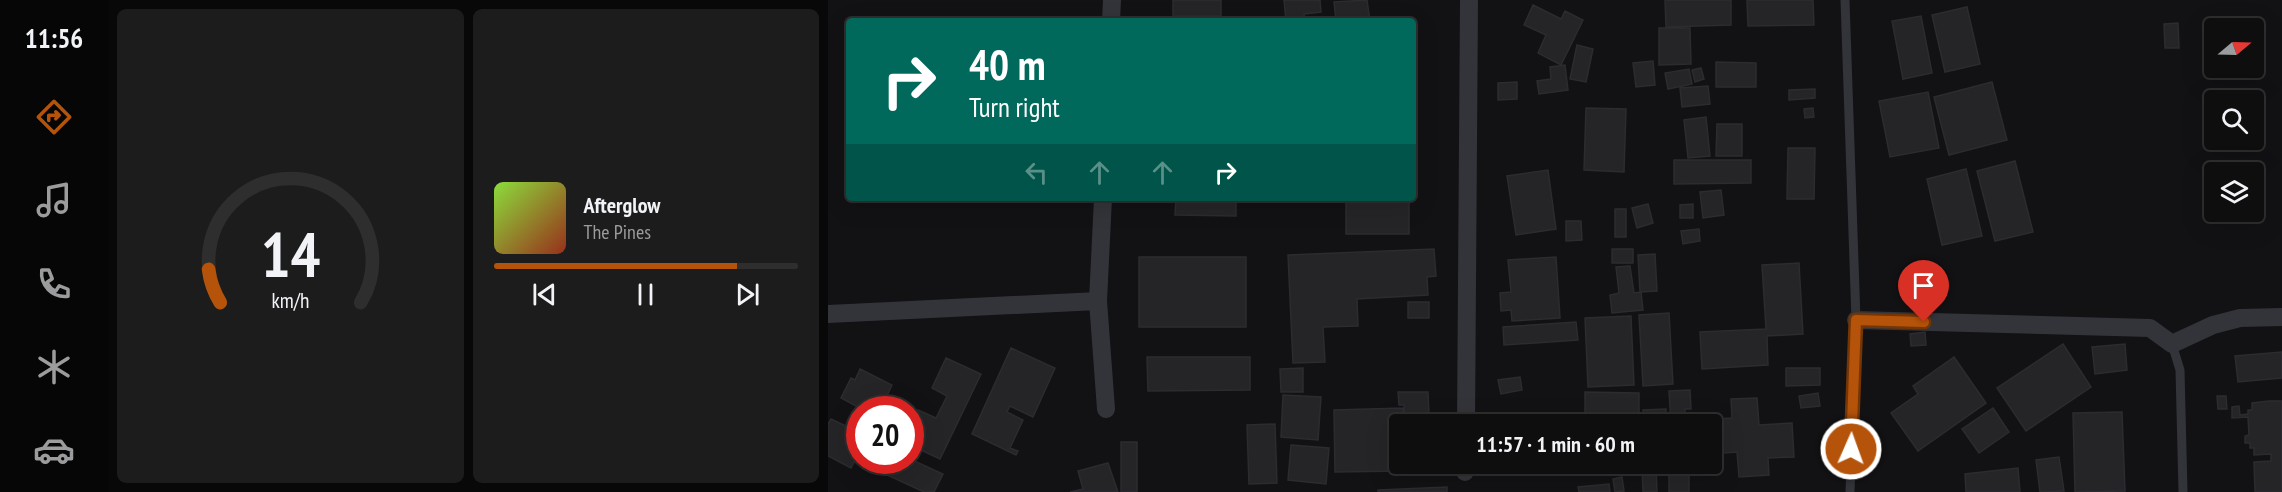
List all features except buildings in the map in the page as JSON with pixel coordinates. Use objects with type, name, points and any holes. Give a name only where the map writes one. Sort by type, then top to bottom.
[{"type":"street","points":[[1111,18],[1112,0]]},
{"type":"street","points":[[1466,414],[1469,0]]},
{"type":"street","points":[[1103,201],[1098,301],[1106,409]]},
{"type":"street","points":[[828,314],[1098,301]]},
{"type":"street","points":[[1856,320],[2150,328],[2172,344],[2213,325],[2240,318],[2282,317]]},
{"type":"lane","points":[[1845,0],[1856,320],[1850,492]]},
{"type":"lane","points":[[2172,344],[2180,370],[2183,492]]},
{"type":"route","points":[[1851,449],[1856,320],[1924,322]]}]
